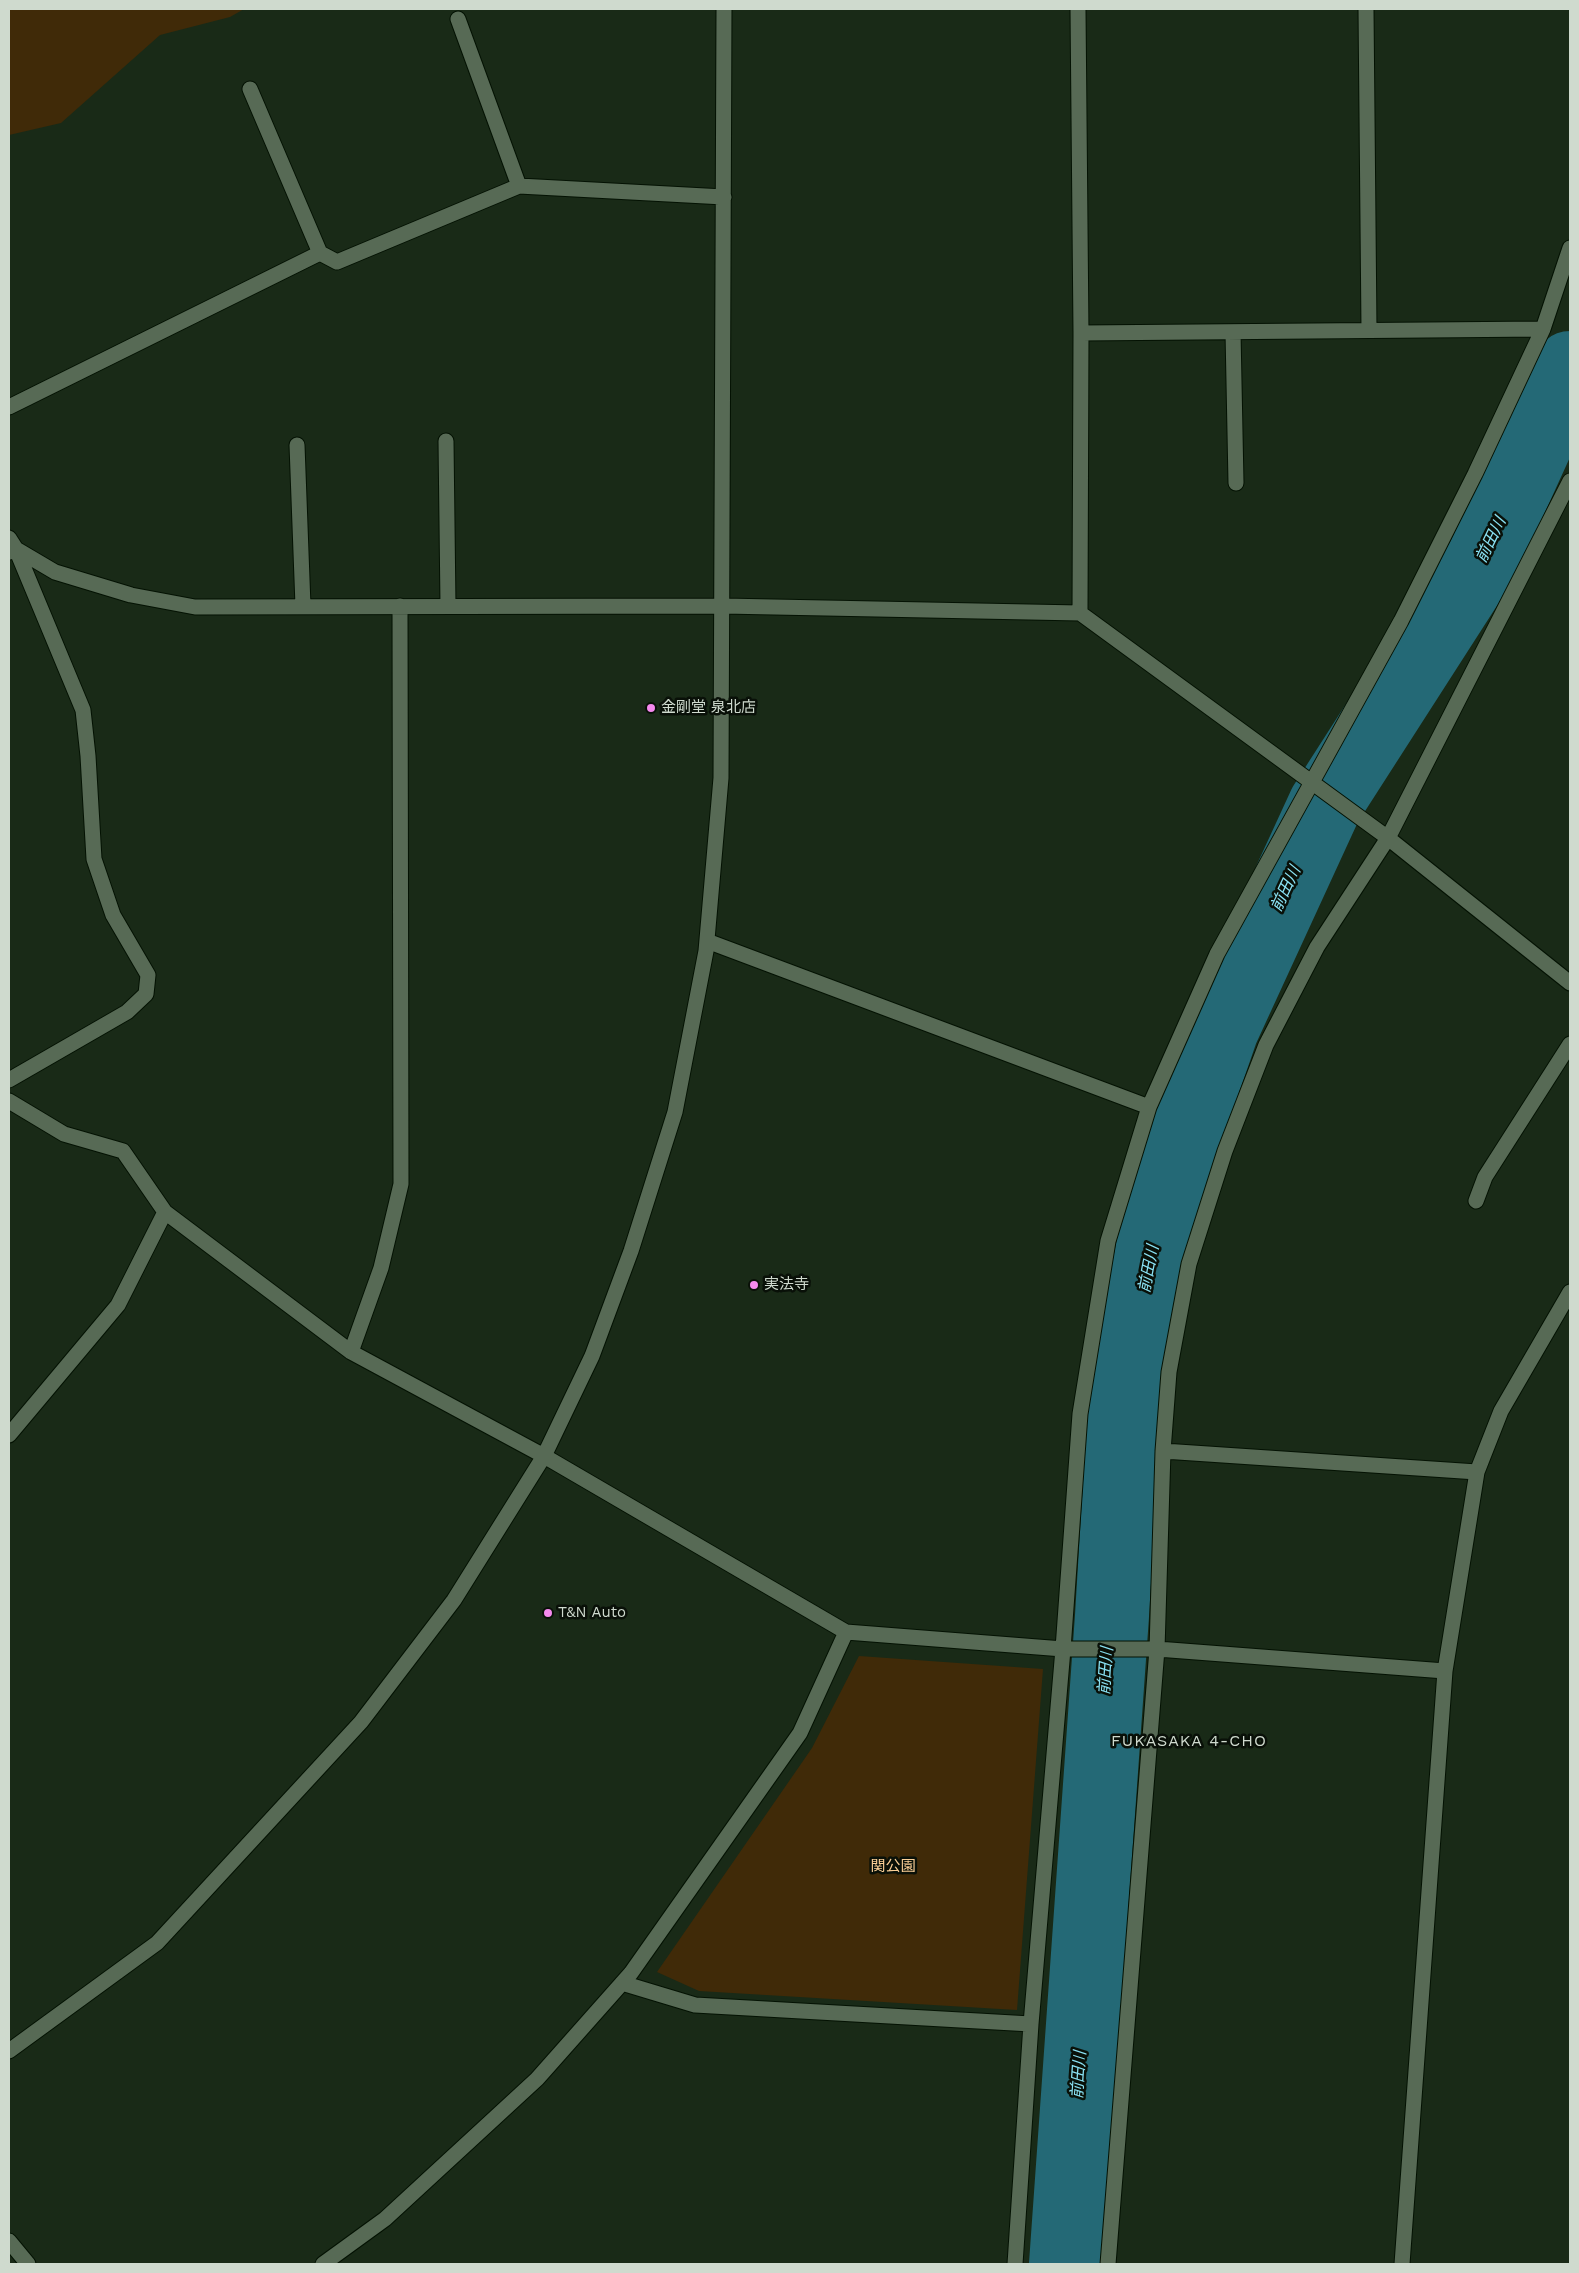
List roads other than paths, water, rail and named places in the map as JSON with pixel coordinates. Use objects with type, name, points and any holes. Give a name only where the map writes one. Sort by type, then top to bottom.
[{"type":"street","points":[[9,2051],[157,1943],[361,1722],[454,1600],[544,1456],[592,1356],[637,1232],[675,1112],[707,941],[722,778],[724,9]]},
{"type":"street","points":[[1078,9],[1081,333],[1080,613]]},
{"type":"street","points":[[1366,9],[1368,330]]},
{"type":"street","points":[[458,19],[519,186]]},
{"type":"street","points":[[250,89],[320,253],[337,262],[519,186],[724,197]]},
{"type":"street","points":[[1015,2264],[1080,1414],[1108,1241],[1149,1107],[1217,954],[1414,595],[1475,474],[1542,329],[1570,248]]},
{"type":"street","points":[[9,407],[320,253]]},
{"type":"street","points":[[1081,333],[1542,329]]},
{"type":"street","points":[[1234,332],[1236,483]]},
{"type":"street","points":[[446,441],[448,606]]},
{"type":"street","points":[[297,445],[303,606]]},
{"type":"street","points":[[1108,2264],[1158,1648],[1163,1450],[1169,1372],[1189,1264],[1225,1151],[1270,1037],[1317,946],[1388,838],[1570,480]]},
{"type":"street","points":[[11,547],[55,572],[131,595],[195,607],[723,606],[1080,613],[1388,838],[1570,983]]},
{"type":"street","points":[[9,1080],[127,1012],[146,994],[148,975],[113,914],[94,859],[88,756],[83,710],[11,547]]},
{"type":"street","points":[[351,1352],[381,1268],[401,1184],[400,606]]},
{"type":"street","points":[[707,941],[1149,1107]]},
{"type":"street","points":[[1476,1201],[1486,1177],[1570,1044]]},
{"type":"street","points":[[9,1101],[64,1134],[123,1151],[166,1212],[351,1352],[544,1456],[846,1632],[1063,1649],[1158,1648],[1445,1671]]},
{"type":"street","points":[[9,1435],[118,1305],[166,1212]]},
{"type":"street","points":[[1402,2264],[1445,1671],[1477,1472],[1501,1411],[1570,1292]]},
{"type":"street","points":[[1163,1450],[1477,1472]]},
{"type":"street","points":[[323,2264],[385,2219],[537,2079],[622,1984],[800,1732],[846,1632]]},
{"type":"street","points":[[622,1984],[694,2005],[1032,2024]]},
{"type":"street","points":[[9,2241],[28,2264]]},
{"type":"waterway","name":"前田川","points":[[1066,2264],[1112,1616],[1126,1383],[1162,1202],[1222,1029],[1325,805],[1483,559],[1570,368]]},
{"type":"place","name":"金剛堂 泉北店","points":[[651,708]]},
{"type":"place","name":"実法寺","points":[[754,1285]]},
{"type":"place","name":"T&N Auto","points":[[548,1613]]},
{"type":"district","name":"FUKASAKA 4-CHO","points":[[1189,1741]]},
{"type":"park label","name":"関公園","points":[[893,1867]]}]
